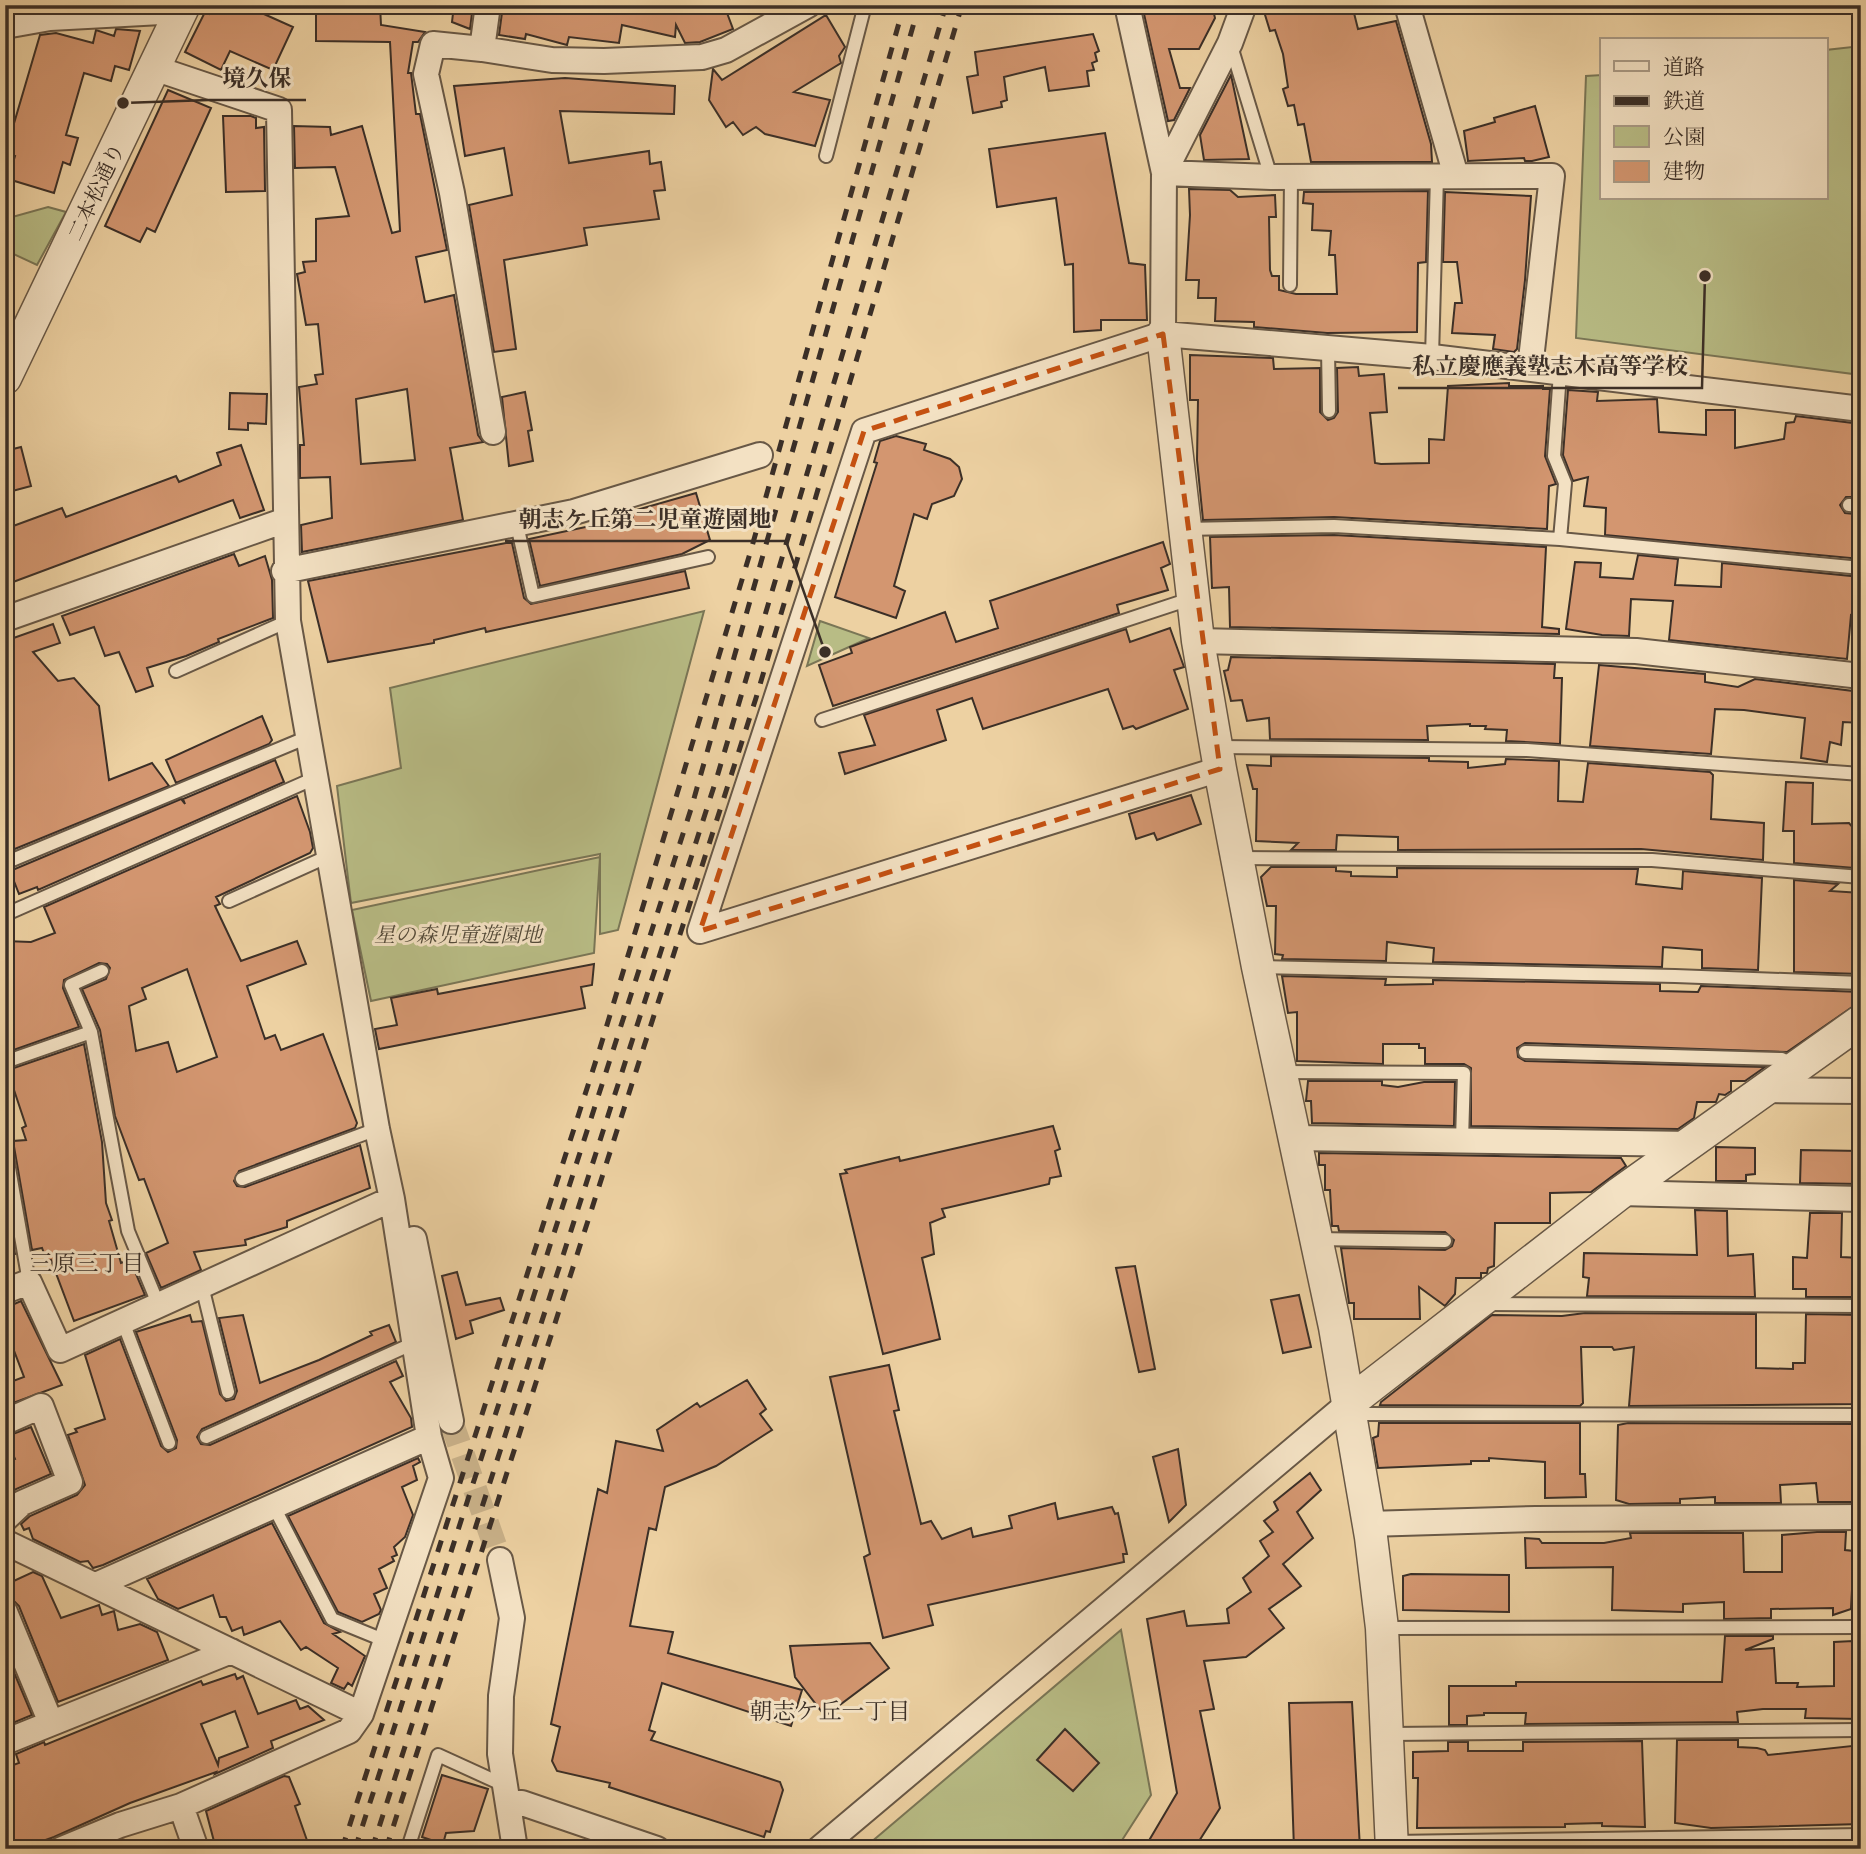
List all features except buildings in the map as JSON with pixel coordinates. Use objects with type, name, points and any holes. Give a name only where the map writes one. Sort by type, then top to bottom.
[{"type":"street","points":[[482,49],[488,5]]},
{"type":"street","points":[[493,432],[452,193],[426,74],[433,44],[552,60],[702,57],[726,50],[808,5]]},
{"type":"street","points":[[1127,5],[1164,173],[1163,334],[1198,641],[1258,967],[1350,1408],[1368,1524],[1382,1628],[1392,1845]]},
{"type":"street","points":[[1164,173],[1230,43],[1244,5]]},
{"type":"street","points":[[1407,5],[1447,176]]},
{"type":"street","points":[[5,26],[50,18],[182,8]]},
{"type":"street","name":"二本松通り","points":[[9,366],[182,8]]},
{"type":"street","points":[[62,1849],[120,1825],[181,1806],[349,1731],[361,1714],[441,1478],[429,1437],[392,1199],[377,1129],[288,621],[283,521],[278,110],[153,68]]},
{"type":"street","points":[[1164,173],[1281,177],[1552,176],[1530,368]]},
{"type":"street","points":[[1218,758],[701,931],[864,431],[1163,334],[1432,357],[1861,409]]},
{"type":"street","points":[[284,570],[573,512],[760,455]]},
{"type":"street","points":[[5,619],[283,521]]},
{"type":"street","points":[[1198,641],[1636,651],[1861,676]]},
{"type":"street","points":[[819,1849],[1472,1304],[1620,1193],[1861,1021]]},
{"type":"street","points":[[1765,1090],[1861,1091]]},
{"type":"street","points":[[1294,1138],[1692,1144]]},
{"type":"street","points":[[1620,1193],[1861,1199]]},
{"type":"street","points":[[5,1291],[29,1282],[60,1350],[392,1199]]},
{"type":"street","points":[[392,1199],[409,1209],[451,1421]]},
{"type":"street","points":[[5,1422],[41,1406],[70,1482],[22,1503],[5,1519]]},
{"type":"street","points":[[96,1585],[429,1437]]},
{"type":"street","points":[[1368,1524],[1536,1519],[1861,1517]]},
{"type":"street","points":[[5,1542],[361,1714]]},
{"type":"street","points":[[500,1560],[512,1618],[501,1696],[500,1755],[515,1849]]},
{"type":"street","points":[[5,1612],[51,1723]]},
{"type":"street","points":[[5,1742],[231,1651]]},
{"type":"street","points":[[507,1795],[522,1803],[657,1849]]},
{"type":"street","points":[[181,1806],[196,1849]]},
{"type":"lane","points":[[826,156],[865,5]]},
{"type":"lane","points":[[1230,43],[1281,177],[1290,285]]},
{"type":"lane","points":[[1432,357],[1447,176]]},
{"type":"lane","points":[[1328,349],[1329,411]]},
{"type":"lane","points":[[1560,373],[1553,456],[1565,483],[1560,539]]},
{"type":"lane","points":[[517,525],[533,596],[708,556]]},
{"type":"lane","points":[[1185,528],[1334,526],[1560,539],[1861,568]]},
{"type":"lane","points":[[822,720],[1193,598]]},
{"type":"lane","points":[[176,671],[288,621]]},
{"type":"lane","points":[[5,863],[307,737]]},
{"type":"lane","points":[[1218,758],[1527,750],[1861,774]]},
{"type":"lane","points":[[11,912],[315,778]]},
{"type":"lane","points":[[229,901],[331,855]]},
{"type":"lane","points":[[1237,858],[1652,860],[1861,877]]},
{"type":"lane","points":[[1258,967],[1675,976],[1861,984]]},
{"type":"lane","points":[[102,971],[71,985],[91,1032],[128,1231],[159,1306]]},
{"type":"lane","points":[[5,1062],[91,1032]]},
{"type":"lane","points":[[1525,1052],[1782,1059],[1798,1067]]},
{"type":"lane","points":[[1280,1072],[1464,1073],[1462,1140]]},
{"type":"lane","points":[[242,1179],[377,1129]]},
{"type":"lane","points":[[5,1145],[29,1282]]},
{"type":"lane","points":[[1316,1239],[1444,1241]]},
{"type":"lane","points":[[202,1286],[228,1392]]},
{"type":"lane","points":[[1472,1304],[1861,1306]]},
{"type":"lane","points":[[123,1321],[169,1443]]},
{"type":"lane","points":[[206,1437],[414,1343]]},
{"type":"lane","points":[[1350,1408],[1861,1415]]},
{"type":"lane","points":[[273,1505],[332,1619],[386,1641]]},
{"type":"lane","points":[[1382,1628],[1861,1627]]},
{"type":"lane","points":[[1387,1734],[1861,1730]]},
{"type":"lane","points":[[409,1845],[438,1755],[507,1795]]},
{"type":"lane","points":[[1392,1845],[1861,1835]]},
{"type":"highlighted area","points":[[1163,334],[1220,769],[700,931],[864,431]]},
{"type":"green space","points":[[1861,46],[1861,375],[1576,338],[1586,76],[1600,75],[1600,200],[1828,200],[1828,50]]},
{"type":"green space","points":[[48,207],[66,212],[37,265],[5,250],[5,219]]},
{"type":"green space","points":[[704,611],[618,930],[600,934],[600,854],[351,903],[337,786],[401,768],[390,688]]},
{"type":"green space","points":[[820,621],[869,638],[807,666]]},
{"type":"green space","name":"星の森児童遊園地","points":[[600,857],[594,953],[371,1001],[352,910]]},
{"type":"green space","points":[[1121,1630],[1151,1795],[1117,1848],[863,1849]]},
{"type":"tunnel","points":[[451,1421],[500,1560]]},
{"type":"railway","points":[[342,1849],[600,1048],[751,550],[904,5]]},
{"type":"railway","points":[[355,1849],[691,809],[919,5]]},
{"type":"railway","points":[[372,1849],[717,777],[946,5]]},
{"type":"railway","points":[[386,1849],[756,698],[962,5]]},
{"type":"place","name":"境久保","points":[[123,103]]},
{"type":"place","name":"私立慶應義塾志木高等学校","points":[[1705,276]]},
{"type":"place","name":"朝志ケ丘第二児童遊園地","points":[[825,652]]},
{"type":"district","name":"三原三丁目","points":[[87,1263]]},
{"type":"district","name":"朝志ケ丘一丁目","points":[[830,1711]]}]
